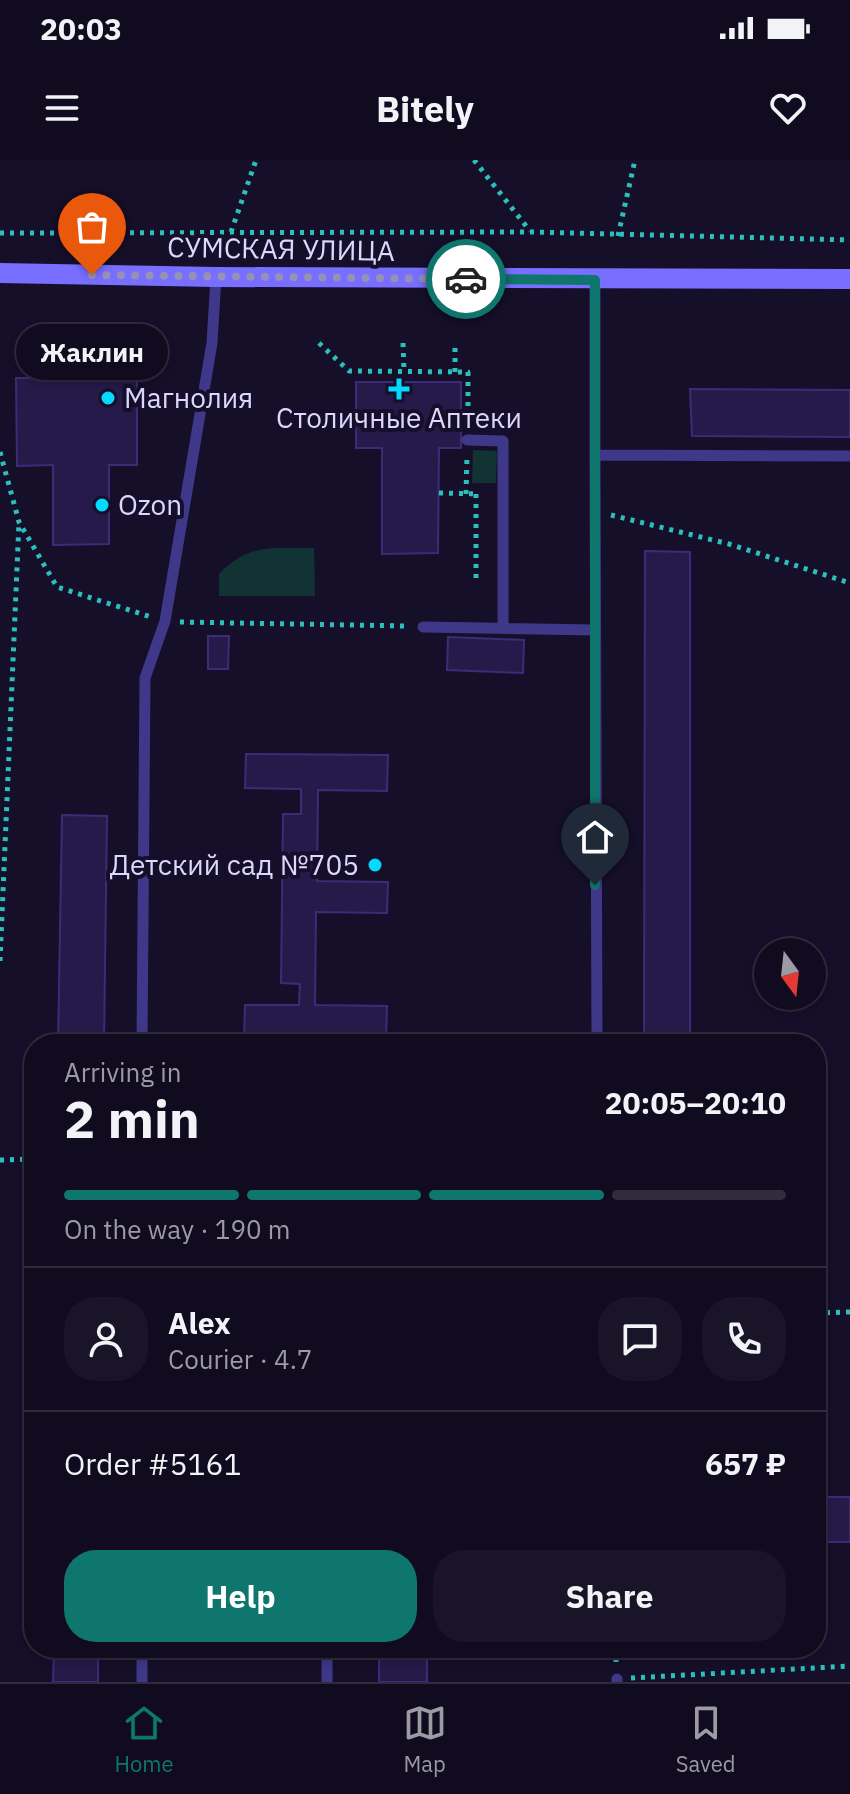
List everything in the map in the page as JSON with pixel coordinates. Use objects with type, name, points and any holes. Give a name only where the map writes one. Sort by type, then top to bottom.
[{"type":"street","name":"СУМСКАЯ УЛИЦА","points":[[0,273],[595,280],[850,279]]},
{"type":"lane","points":[[142,1034],[145,678],[165,621],[212,343],[216,277]]},
{"type":"lane","points":[[595,280],[597,1034]]},
{"type":"lane","points":[[467,440],[503,441],[503,628]]},
{"type":"lane","points":[[595,455],[850,456]]},
{"type":"lane","points":[[423,627],[594,630]]},
{"type":"lane","points":[[142,1658],[142,1682]]},
{"type":"lane","points":[[327,1658],[327,1682]]},
{"type":"path","points":[[231,232],[256,160]]},
{"type":"path","points":[[474,160],[531,232]]},
{"type":"path","points":[[618,236],[635,160]]},
{"type":"path","points":[[0,233],[531,232],[850,240]]},
{"type":"path","points":[[319,343],[349,371],[468,372],[466,494]]},
{"type":"path","points":[[403,343],[404,371]]},
{"type":"path","points":[[455,343],[455,372]]},
{"type":"path","points":[[118,378],[119,344]]},
{"type":"path","points":[[439,493],[503,495]]},
{"type":"path","points":[[476,494],[476,582]]},
{"type":"path","points":[[594,511],[729,544],[850,583]]},
{"type":"path","points":[[0,961],[19,522]]},
{"type":"path","points":[[0,1160],[24,1159]]},
{"type":"path","points":[[826,1313],[850,1312]]},
{"type":"path","points":[[617,1680],[850,1666]]},
{"type":"green space","points":[[473,450],[497,451],[496,483],[472,483]]},
{"type":"green space","points":[[314,548],[315,596],[219,596],[219,574],[241,557],[263,549]]},
{"type":"building","points":[[16,378],[137,378],[137,465],[109,465],[109,544],[53,545],[53,465],[17,466]]},
{"type":"building","points":[[356,382],[461,382],[461,448],[439,448],[438,553],[382,554],[382,448],[356,448]]},
{"type":"building","points":[[690,389],[850,390],[850,437],[692,436]]},
{"type":"building","points":[[645,551],[690,552],[690,1034],[644,1034]]},
{"type":"building","points":[[208,636],[229,636],[228,669],[208,669]]},
{"type":"building","points":[[448,637],[524,640],[523,673],[447,670]]},
{"type":"building","points":[[246,754],[388,755],[387,791],[318,790],[317,881],[388,882],[387,913],[316,912],[315,1005],[387,1006],[386,1034],[244,1034],[245,1005],[299,1005],[300,984],[281,983],[283,814],[301,814],[301,789],[245,788]]},
{"type":"building","points":[[62,815],[107,816],[104,1034],[58,1034]]},
{"type":"building","points":[[826,1497],[850,1497],[850,1542],[826,1542]]},
{"type":"building","points":[[54,1658],[98,1658],[98,1682],[53,1682]]},
{"type":"building","points":[[379,1658],[427,1658],[427,1682],[379,1682]]},
{"type":"way so far","points":[[92,275],[466,279]]},
{"type":"place","name":"Жаклин","points":[[92,275]]},
{"type":"place","name":"Столичные Аптеки","points":[[399,389]]},
{"type":"place","name":"Магнолия","points":[[108,398]]},
{"type":"place","name":"Ozon","points":[[102,505]]},
{"type":"place","name":"Детский сад №705","points":[[375,865]]},
{"type":"route","points":[[466,279],[595,280],[595,885]]}]
